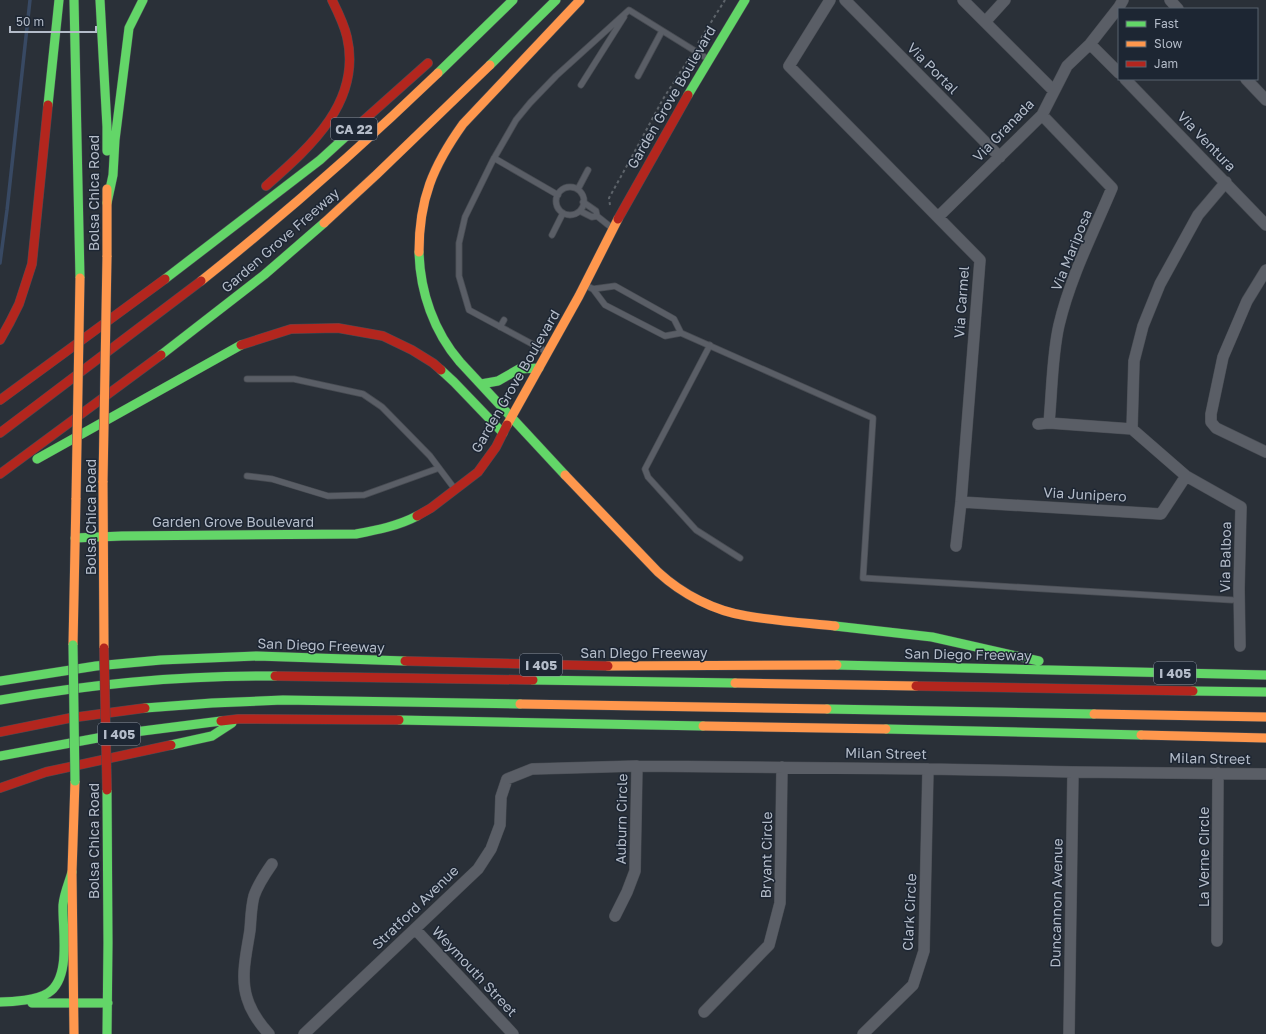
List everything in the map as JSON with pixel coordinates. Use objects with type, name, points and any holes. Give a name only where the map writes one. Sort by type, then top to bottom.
[{"type":"main road","points":[[0,340],[21,299],[32,264],[59,0]]},
{"type":"main road","name":"Bolsa Chica Road","points":[[74,0],[80,278],[73,645],[75,781],[72,872],[74,1034]]},
{"type":"main road","name":"Bolsa Chica Road","points":[[100,0],[107,127],[107,257],[103,481],[107,790],[107,1034]]},
{"type":"main road","points":[[107,203],[112,175],[129,28],[143,0]]},
{"type":"main road","points":[[261,190],[291,164],[329,123],[339,106],[348,76],[348,42],[342,20],[332,0]]},
{"type":"main road","points":[[0,433],[218,268],[291,207],[350,155],[513,0]]},
{"type":"main road","name":"Garden Grove Freeway","points":[[0,474],[147,367],[265,274],[379,173],[556,0]]},
{"type":"main road","points":[[580,0],[463,124],[448,146],[428,185],[422,210],[419,238],[423,286],[429,307],[439,332],[450,349],[511,418],[621,535],[673,585],[692,597],[716,607],[746,616],[932,637],[1084,671]]},
{"type":"main road","name":"Garden Grove Boulevard","points":[[75,538],[356,534],[386,528],[409,520],[431,508],[456,490],[478,472],[496,447],[547,353],[589,287],[613,228],[674,117],[745,0]]},
{"type":"main road","name":"CA 22","points":[[0,400],[204,250],[320,160],[436,56]]},
{"type":"main road","points":[[204,250],[244,206]]},
{"type":"main road","points":[[312,222],[332,216]]},
{"type":"main road","points":[[0,479],[244,344],[291,329],[338,328],[367,332],[383,336],[412,350],[433,363],[454,382],[503,433]]},
{"type":"main road","points":[[481,384],[498,381],[519,369],[539,368]]},
{"type":"main road","points":[[97,388],[116,373]]},
{"type":"main road","points":[[65,411],[84,397]]},
{"type":"main road","name":"San Diego Freeway","points":[[0,681],[103,665],[161,660],[257,656],[581,666],[836,665],[1266,675]]},
{"type":"main road","points":[[0,700],[89,685],[186,677],[231,676],[327,676],[1266,692]]},
{"type":"main road","points":[[0,732],[93,715],[140,709],[235,701],[283,700],[1266,717]]},
{"type":"main road","points":[[0,788],[46,772],[212,736],[238,718]]},
{"type":"main road","name":"I 405","points":[[0,756],[119,734],[238,718],[321,718],[1266,738]]},
{"type":"main road","points":[[0,1003],[44,995],[54,988],[59,982],[62,971],[64,940],[63,905],[72,872]]},
{"type":"main road","points":[[0,1003],[108,1003]]},
{"type":"street","name":"Via Carmel","points":[[830,0],[789,66],[980,260],[961,502],[956,546]]},
{"type":"street","name":"Via Portal","points":[[845,0],[1000,157]]},
{"type":"street","points":[[963,0],[1054,91]]},
{"type":"street","points":[[985,22],[1005,0]]},
{"type":"street","points":[[1170,0],[1177,8]]},
{"type":"street","name":"Via Granada","points":[[938,217],[1042,116],[1067,66],[1090,44],[1118,8]]},
{"type":"street","points":[[1090,44],[1118,72]]},
{"type":"street","name":"Via Ventura","points":[[1126,80],[1266,225]]},
{"type":"street","points":[[1247,80],[1266,100]]},
{"type":"street","name":"Via Mariposa","points":[[1042,116],[1112,188],[1069,290],[1059,326],[1044,423],[1132,429]]},
{"type":"street","points":[[1132,429],[1134,361],[1143,326],[1160,284],[1198,215],[1226,182]]},
{"type":"street","points":[[1266,270],[1246,301],[1223,357],[1211,414],[1211,422],[1216,428],[1266,452]]},
{"type":"street","name":"Via Balboa","points":[[1132,429],[1186,476],[1241,507],[1239,589],[1240,646]]},
{"type":"street","name":"Via Junipero","points":[[961,502],[1161,514],[1186,476]]},
{"type":"street","name":"Milan Street","points":[[507,779],[532,769],[637,766],[1266,774]]},
{"type":"street","name":"Auburn Circle","points":[[615,916],[627,892],[635,871],[637,766]]},
{"type":"street","name":"Bryant Circle","points":[[704,1012],[769,945],[780,903],[782,767]]},
{"type":"street","name":"Clark Circle","points":[[863,1034],[913,985],[924,951],[928,769]]},
{"type":"street","name":"Duncannon Avenue","points":[[1069,1034],[1073,772]]},
{"type":"street","name":"La Verne Circle","points":[[1217,941],[1218,773]]},
{"type":"street","name":"Stratford Avenue","points":[[304,1034],[478,869],[491,849],[500,824],[501,798],[507,779]]},
{"type":"street","points":[[269,1034],[253,1013],[246,996],[244,979],[254,897],[260,882],[272,864]]},
{"type":"street","name":"Weymouth Street","points":[[415,929],[513,1034]]},
{"type":"lane","points":[[629,10],[709,59]]},
{"type":"lane","points":[[581,85],[629,10]]},
{"type":"lane","points":[[547,353],[469,310],[459,276],[459,243],[465,218],[494,158],[516,120],[556,76],[629,10]]},
{"type":"lane","points":[[638,76],[662,31]]},
{"type":"lane","points":[[494,158],[558,194]]},
{"type":"lane","points":[[578,189],[588,170]]},
{"type":"lane","points":[[569,187],[578,189],[581,193],[583,202],[580,211],[572,215],[560,211],[556,203],[558,194],[564,188],[569,187]]},
{"type":"lane","points":[[583,202],[596,211],[597,216],[613,228]]},
{"type":"lane","points":[[580,211],[592,217],[597,216]]},
{"type":"lane","points":[[552,235],[563,213]]},
{"type":"lane","points":[[589,287],[615,286],[674,319],[681,332],[873,418],[863,578],[1232,600]]},
{"type":"lane","points":[[589,287],[605,305],[665,336],[681,332]]},
{"type":"lane","points":[[500,327],[504,320]]},
{"type":"lane","points":[[710,345],[645,469],[648,477],[696,530],[740,558]]},
{"type":"lane","points":[[247,379],[294,379],[362,394],[382,406],[430,456],[456,490]]},
{"type":"lane","points":[[247,476],[272,479],[328,496],[364,495],[439,468]]},
{"type":"path","points":[[609,198],[663,99],[725,0]]},
{"type":"waterway","points":[[0,263],[30,0]]},
{"type":"traffic: fast","points":[[48,105],[59,0]]},
{"type":"traffic: fast","points":[[74,0],[80,278]]},
{"type":"traffic: fast","points":[[100,0],[107,151]]},
{"type":"traffic: fast","points":[[107,203],[113,175],[115,140],[129,28],[143,0]]},
{"type":"traffic: fast","points":[[438,73],[513,0]]},
{"type":"traffic: fast","points":[[490,65],[556,0]]},
{"type":"traffic: fast","points":[[688,95],[745,0]]},
{"type":"traffic: fast","points":[[165,279],[320,160],[354,129]]},
{"type":"traffic: fast","points":[[161,355],[264,275],[324,223]]},
{"type":"traffic: fast","points":[[419,252],[422,282],[430,311],[443,338],[460,362],[565,475]]},
{"type":"traffic: fast","points":[[37,459],[241,345]]},
{"type":"traffic: fast","points":[[481,384],[498,381],[519,369],[539,368]]},
{"type":"traffic: fast","points":[[441,370],[503,433]]},
{"type":"traffic: fast","points":[[75,538],[122,536],[356,534],[395,525],[417,516]]},
{"type":"traffic: fast","points":[[835,626],[932,637],[1039,661]]},
{"type":"traffic: fast","points":[[73,645],[75,781]]},
{"type":"traffic: fast","points":[[0,681],[96,666],[161,660],[257,656],[405,661]]},
{"type":"traffic: fast","points":[[837,665],[1266,675]]},
{"type":"traffic: fast","points":[[0,700],[102,685],[206,677],[275,676]]},
{"type":"traffic: fast","points":[[533,680],[735,683]]},
{"type":"traffic: fast","points":[[1193,691],[1266,692]]},
{"type":"traffic: fast","points":[[145,708],[283,700],[520,704]]},
{"type":"traffic: fast","points":[[827,709],[1094,714]]},
{"type":"traffic: fast","points":[[399,720],[703,726]]},
{"type":"traffic: fast","points":[[0,756],[119,734],[221,721]]},
{"type":"traffic: fast","points":[[171,745],[212,736],[232,723]]},
{"type":"traffic: fast","points":[[886,729],[1141,735]]},
{"type":"traffic: fast","points":[[107,790],[107,1034]]},
{"type":"traffic: fast","points":[[0,1002],[18,1001],[38,997],[48,993],[55,986],[63,965],[63,905],[65,892],[72,872]]},
{"type":"traffic: fast","points":[[32,1003],[108,1003]]},
{"type":"traffic: slow","points":[[419,252],[425,199],[436,169],[452,139],[463,124],[580,0]]},
{"type":"traffic: slow","points":[[324,223],[490,65]]},
{"type":"traffic: slow","points":[[201,281],[322,180],[438,73]]},
{"type":"traffic: slow","points":[[107,189],[107,257]]},
{"type":"traffic: slow","points":[[507,425],[579,296],[618,219]]},
{"type":"traffic: slow","points":[[103,481],[107,257]]},
{"type":"traffic: slow","points":[[76,498],[80,278]]},
{"type":"traffic: slow","points":[[565,475],[658,572],[688,594],[711,606],[735,614],[835,626]]},
{"type":"traffic: slow","points":[[103,481],[104,648]]},
{"type":"traffic: slow","points":[[73,645],[76,498]]},
{"type":"traffic: slow","points":[[608,666],[837,665]]},
{"type":"traffic: slow","points":[[735,683],[916,686]]},
{"type":"traffic: slow","points":[[520,704],[827,709]]},
{"type":"traffic: slow","points":[[1094,714],[1266,717]]},
{"type":"traffic: slow","points":[[703,726],[886,729]]},
{"type":"traffic: slow","points":[[1141,735],[1266,738]]},
{"type":"traffic: slow","points":[[74,1034],[72,872],[75,781]]},
{"type":"traffic: jam","points":[[266,186],[315,139],[329,121],[340,102],[347,82],[350,60],[347,37],[343,23],[332,0]]},
{"type":"traffic: jam","points":[[354,129],[428,63]]},
{"type":"traffic: jam","points":[[618,219],[688,95]]},
{"type":"traffic: jam","points":[[0,340],[19,304],[32,264],[48,105]]},
{"type":"traffic: jam","points":[[0,400],[165,279]]},
{"type":"traffic: jam","points":[[0,433],[201,281]]},
{"type":"traffic: jam","points":[[241,345],[291,329],[338,328],[383,336],[412,350],[433,363],[441,370]]},
{"type":"traffic: jam","points":[[0,474],[161,355]]},
{"type":"traffic: jam","points":[[417,516],[431,508],[478,472],[496,447],[507,425]]},
{"type":"traffic: jam","points":[[104,648],[107,790]]},
{"type":"traffic: jam","points":[[405,661],[608,666]]},
{"type":"traffic: jam","points":[[275,676],[533,680]]},
{"type":"traffic: jam","points":[[916,686],[1193,691]]},
{"type":"traffic: jam","points":[[0,732],[70,718],[145,708]]},
{"type":"traffic: jam","points":[[221,721],[238,719],[399,720]]},
{"type":"traffic: jam","points":[[0,788],[46,772],[171,745]]}]
